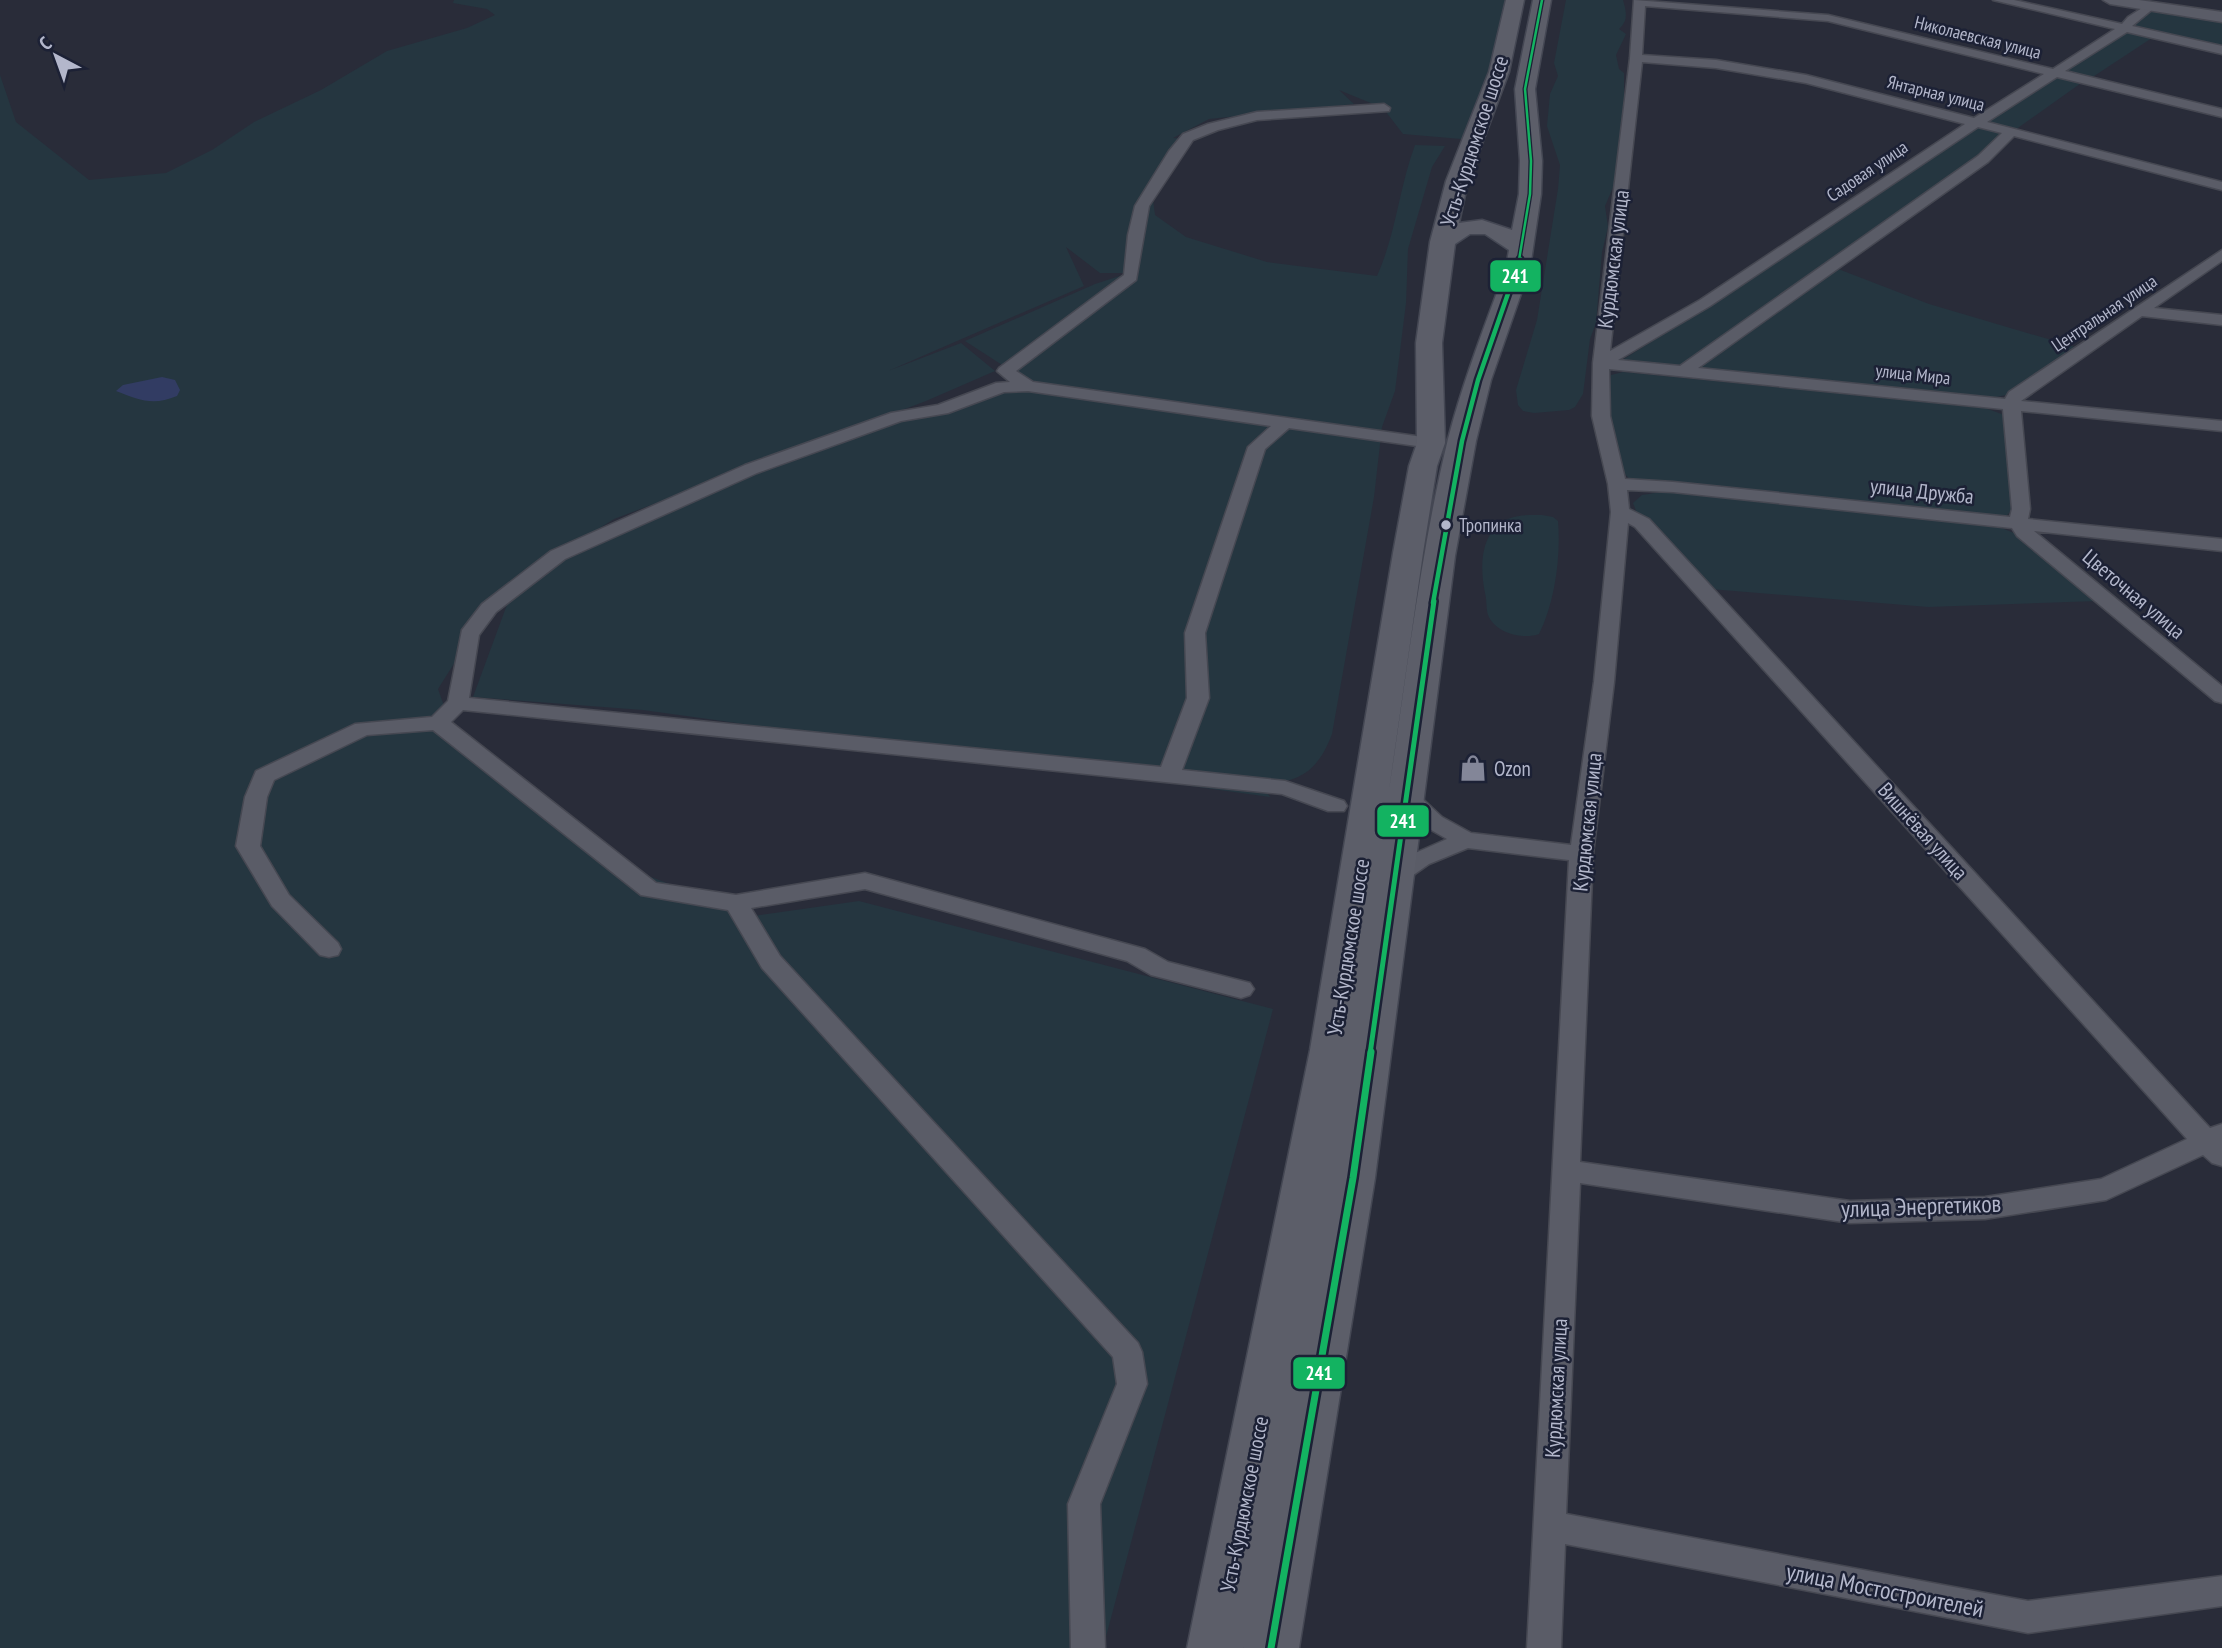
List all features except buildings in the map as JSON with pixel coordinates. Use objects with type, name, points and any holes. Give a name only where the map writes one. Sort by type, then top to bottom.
[{"type":"main road","name":"Усть-Курдюмское шоссе","points":[[1215,1648],[1331,1049],[1408,553],[1423,466],[1431,443],[1429,343],[1442,242],[1457,181],[1499,72],[1515,0]]},
{"type":"main road","name":"Усть-Курдюмское шоссе","points":[[1271,1648],[1353,1178],[1440,556],[1462,441],[1478,380],[1518,268],[1530,194],[1531,161],[1525,89],[1542,0]]},
{"type":"main road","points":[[1452,203],[1460,215],[1483,223],[1512,221],[1522,231]]},
{"type":"main road","points":[[1442,242],[1453,232],[1480,227],[1505,234],[1522,231]]},
{"type":"street","points":[[1999,0],[2222,50]]},
{"type":"street","points":[[2110,0],[2222,17]]},
{"type":"street","name":"Курдюмская улица","points":[[1544,1648],[1581,854],[1604,682],[1619,512],[1617,484],[1601,416],[1601,363],[1636,58],[1640,1]]},
{"type":"street","name":"Николаевская улица","points":[[1640,1],[1828,18],[2222,113]]},
{"type":"street","name":"Садовая улица","points":[[1601,363],[1705,303],[2125,28],[2132,19],[2150,6]]},
{"type":"street","name":"Янтарная улица","points":[[1636,58],[1716,64],[1795,77],[2222,186]]},
{"type":"street","points":[[1028,386],[1005,370],[1131,277],[1135,235],[1142,206],[1188,137],[1213,127],[1257,116],[1384,108]]},
{"type":"street","points":[[1688,373],[1688,367],[1983,159],[2012,131]]},
{"type":"street","name":"Центральная улица","points":[[2010,405],[2015,396],[2222,254]]},
{"type":"street","points":[[2142,311],[2222,320]]},
{"type":"street","name":"улица Мира","points":[[1601,363],[2222,426]]},
{"type":"street","points":[[329,949],[280,900],[248,846],[256,797],[264,776],[363,729],[438,723],[458,703],[469,634],[489,608],[558,555],[751,469],[897,417],[942,409],[1002,387],[1028,386],[1431,443]]},
{"type":"street","points":[[2010,405],[2014,415],[2021,509],[2018,524]]},
{"type":"street","points":[[1169,775],[1198,698],[1195,633],[1256,447],[1283,424]]},
{"type":"street","name":"улица Дружба","points":[[1617,484],[2222,545]]},
{"type":"street","name":"Вишнёвая улица","points":[[1619,512],[1642,523],[2217,1144]]},
{"type":"street","name":"Цветочная улица","points":[[2018,524],[2024,532],[2222,697]]},
{"type":"street","points":[[2196,675],[2222,677]]},
{"type":"street","points":[[458,703],[1284,788],[1336,806]]},
{"type":"street","points":[[438,723],[649,890],[736,903],[865,881],[1136,955],[1160,969],[1241,989]]},
{"type":"street","points":[[1405,795],[1434,822],[1465,840],[1581,854]]},
{"type":"street","points":[[1394,878],[1421,859],[1465,840]]},
{"type":"street","points":[[736,903],[771,962],[1127,1352],[1132,1384],[1084,1504],[1088,1648]]},
{"type":"street","name":"улица Энергетиков","points":[[1567,1171],[1850,1212],[1985,1208],[2106,1189],[2217,1144]]},
{"type":"street","name":"улица Мостостроителей","points":[[1550,1526],[2028,1617],[2222,1591]]},
{"type":"shaded area","points":[[454,0],[1515,0],[1473,140],[1403,134],[1383,108],[1339,90],[1354,104],[1209,119],[1173,138],[1188,139],[1152,193],[1155,215],[1186,237],[1267,262],[1377,276],[1389,244],[1415,145],[1445,146],[1432,167],[1408,249],[1406,303],[1395,391],[1382,427],[1374,497],[1332,734],[1314,766],[1306,772],[1287,781],[1261,784],[1270,797],[643,710],[473,697],[512,591],[620,523],[1019,376],[965,341],[1095,284],[1129,273],[1100,273],[1066,247],[1084,286],[888,371],[961,343],[995,371],[926,401],[614,519],[499,592],[438,689],[459,748],[593,855],[754,916],[859,901],[1273,1009],[1103,1648],[0,1648],[0,75],[16,122],[89,180],[166,173],[212,150],[254,122],[321,90],[387,51],[467,28],[495,15],[487,9],[453,3]]},
{"type":"shaded area","points":[[1566,0],[1623,0],[1626,12],[1619,29],[1626,34],[1616,55],[1619,69],[1624,73],[1624,99],[1614,185],[1605,206],[1608,227],[1602,252],[1596,323],[1590,339],[1583,394],[1575,407],[1569,410],[1534,413],[1523,411],[1518,405],[1516,390],[1537,320],[1558,189],[1560,165],[1547,126],[1550,94],[1558,76],[1554,63]]},
{"type":"shaded area","points":[[2156,9],[2222,17],[2222,49],[2136,29],[2133,26],[2145,12]]},
{"type":"shaded area","points":[[2126,30],[2155,36],[2088,80],[2066,72],[2065,70]]},
{"type":"shaded area","points":[[2057,77],[2084,81],[2015,130],[1985,120]]},
{"type":"shaded area","points":[[1978,126],[2001,131],[2003,134],[1978,158],[1678,367],[1619,362],[1710,305]]},
{"type":"shaded area","points":[[1833,267],[1929,304],[2075,347],[2006,395],[1987,399],[1701,370],[1696,366]]},
{"type":"shaded area","points":[[1623,372],[1985,408],[2007,416],[2016,506],[2007,515],[1994,518],[1632,481],[1625,473],[1614,447],[1609,416],[1611,375]]},
{"type":"shaded area","points":[[1675,490],[1999,527],[2019,535],[2097,601],[1928,607],[1710,589],[1637,513],[1633,503],[1642,495]]},
{"type":"shaded area","points":[[1542,515],[1558,521],[1558,564],[1549,608],[1539,634],[1510,634],[1497,626],[1488,615],[1483,577],[1484,550],[1490,534],[1501,523],[1518,516]]},
{"type":"water","points":[[162,377],[175,380],[180,390],[177,396],[161,401],[146,401],[116,391],[123,385]]},
{"type":"transit line","name":"241","points":[[1271,1648],[1353,1178],[1440,556],[1462,441],[1478,380],[1518,268],[1530,194],[1531,161],[1525,89],[1542,0]]},
{"type":"place","name":"Тропинка","points":[[1446,525]]},
{"type":"place","name":"Ozon","points":[[1473,768]]}]
